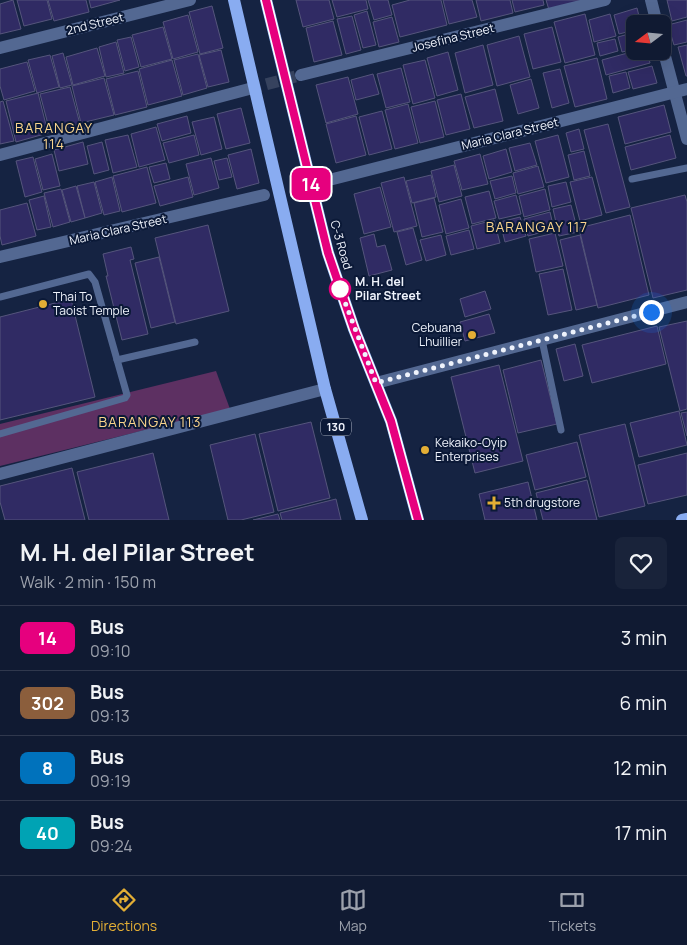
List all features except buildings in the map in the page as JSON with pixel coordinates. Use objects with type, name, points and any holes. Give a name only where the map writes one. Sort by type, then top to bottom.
[{"type":"main road","name":"130","points":[[234,0],[325,389],[362,520]]},
{"type":"main road","name":"C-3 Road","points":[[266,0],[328,253],[354,329],[391,421],[418,520]]},
{"type":"main road","points":[[682,520],[687,519]]},
{"type":"street","name":"2nd Street","points":[[0,48],[190,0]]},
{"type":"street","name":"Josefina Street","points":[[301,75],[605,0]]},
{"type":"street","points":[[651,0],[655,15]]},
{"type":"street","points":[[668,60],[681,90],[687,139]]},
{"type":"street","points":[[0,155],[249,89]]},
{"type":"street","name":"Maria Clara Street","points":[[333,179],[681,90]]},
{"type":"street","name":"Maria Clara Street","points":[[0,257],[264,195]]},
{"type":"street","points":[[376,383],[687,302]]},
{"type":"street","points":[[0,474],[325,389]]},
{"type":"lane","points":[[632,179],[687,168]]},
{"type":"lane","points":[[0,297],[89,274],[95,282],[127,395],[125,398],[0,434]]},
{"type":"lane","points":[[542,340],[561,430]]},
{"type":"lane","points":[[117,360],[195,342]]},
{"type":"shaded area","points":[[216,371],[230,409],[0,466],[0,424]]},
{"type":"tunnel","points":[[249,89],[301,75]]},
{"type":"bus line","name":"14","points":[[266,0],[328,253],[354,329],[391,421],[418,520]]},
{"type":"place","name":"M. H. del Pilar Street","points":[[340,289]]},
{"type":"place","name":"Thai To Taoist Temple","points":[[43,304]]},
{"type":"place","name":"Cebuana Lhuillier","points":[[472,335]]},
{"type":"place","name":"Kekaiko-Oyip Enterprises","points":[[425,450]]},
{"type":"place","name":"5th drugstore","points":[[494,503]]},
{"type":"district","name":"BARANGAY 114","points":[[54,136]]},
{"type":"district","name":"BARANGAY 117","points":[[537,227]]},
{"type":"district","name":"BARANGAY 113","points":[[150,422]]},
{"type":"route","points":[[340,289],[338,284],[376,383],[651,312]]}]
